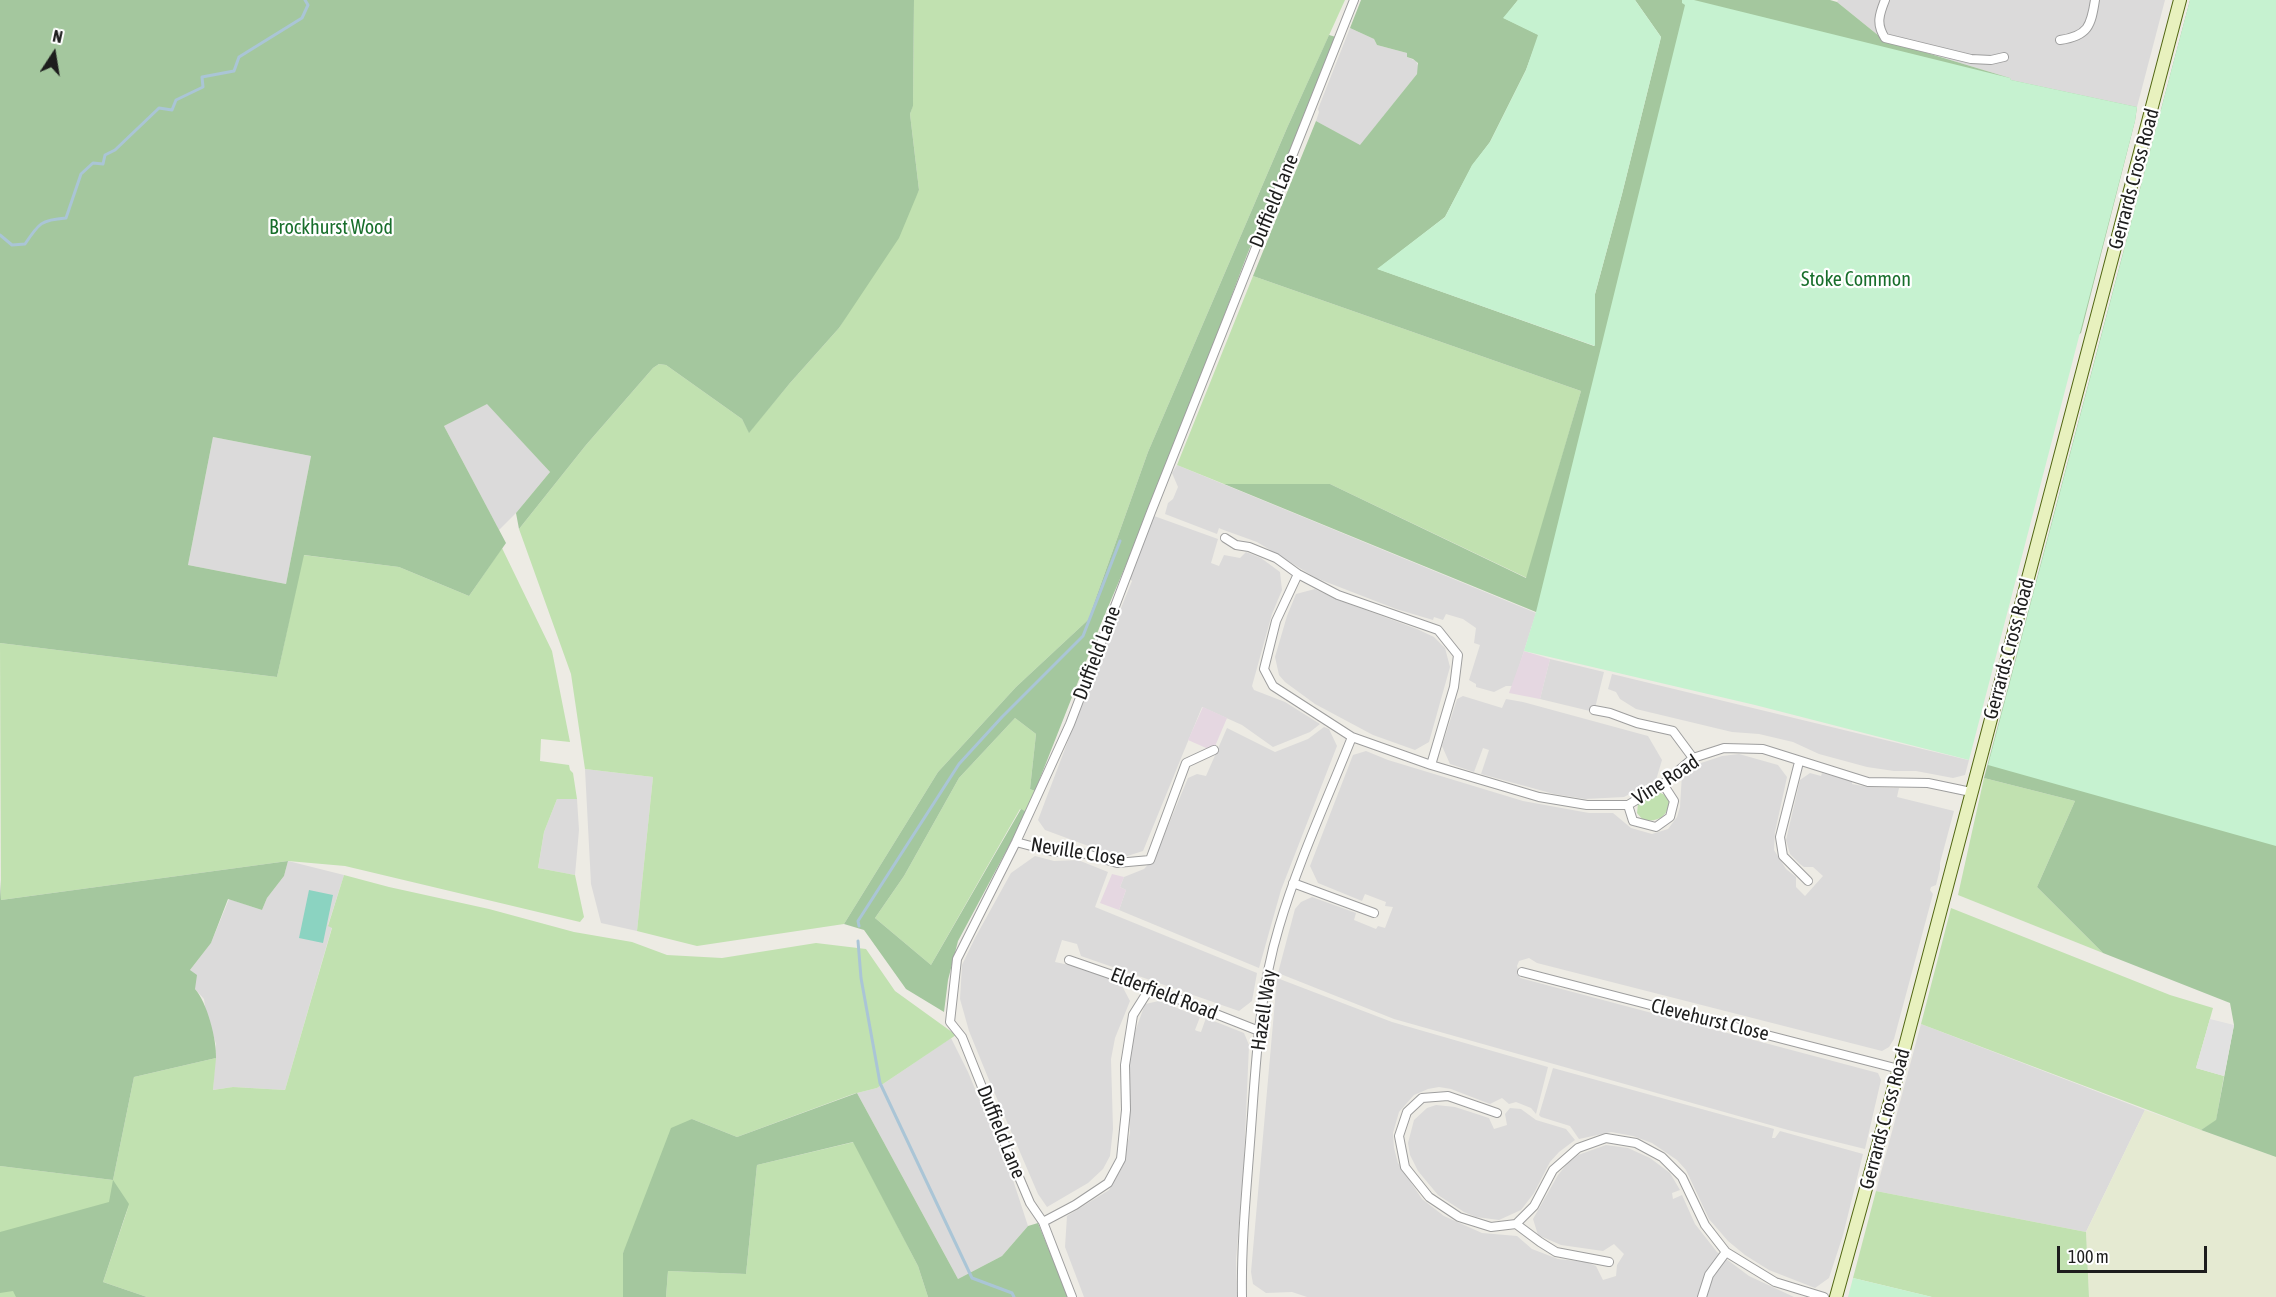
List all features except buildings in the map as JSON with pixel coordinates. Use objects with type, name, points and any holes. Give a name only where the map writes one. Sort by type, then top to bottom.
[{"type":"main road","name":"Gerrards Cross Road","points":[[1836,1297],[1899,1069],[2180,0]]},
{"type":"street","name":"Duffield Lane","points":[[1072,1297],[1043,1222],[1030,1203],[962,1038],[950,1023],[957,959],[1016,842],[1070,724],[1150,512],[1354,0]]},
{"type":"street","points":[[1885,0],[1878,18],[1879,29],[1885,38],[1971,59],[1991,60],[2004,57]]},
{"type":"street","points":[[2060,40],[2077,37],[2086,31],[2095,0]]},
{"type":"street","points":[[1225,538],[1236,545],[1249,547],[1276,558],[1298,574],[1338,595],[1438,630],[1458,655],[1454,687],[1431,765]]},
{"type":"street","name":"Vine Road","points":[[1298,574],[1276,621],[1264,669],[1273,686],[1352,737],[1431,765],[1539,797],[1587,805],[1628,805],[1663,784],[1693,758],[1724,748],[1763,749],[1868,782],[1928,783],[1971,792]]},
{"type":"street","points":[[1594,711],[1673,731],[1693,758]]},
{"type":"street","name":"Hazell Way","points":[[1242,1297],[1242,1257],[1259,1030],[1268,972],[1278,928],[1293,883],[1352,737]]},
{"type":"street","name":"Neville Close","points":[[1016,842],[1050,851],[1087,855],[1117,863],[1150,860],[1186,763],[1214,750]]},
{"type":"street","points":[[1799,762],[1780,837],[1783,856],[1808,881]]},
{"type":"street","points":[[1628,805],[1634,821],[1656,827],[1670,817],[1674,801],[1663,784]]},
{"type":"street","points":[[1293,883],[1374,913]]},
{"type":"street","name":"Elderfield Road","points":[[1069,960],[1259,1030]]},
{"type":"street","name":"Clevehurst Close","points":[[1522,972],[1899,1069]]},
{"type":"street","points":[[1043,1222],[1075,1205],[1108,1183],[1121,1159],[1126,1110],[1126,1055],[1134,1015],[1150,988]]},
{"type":"street","points":[[1497,1113],[1448,1096],[1422,1098],[1407,1112],[1399,1136],[1405,1167],[1429,1197],[1459,1218],[1491,1227],[1516,1224],[1534,1206],[1553,1170],[1578,1148],[1606,1138],[1636,1143],[1662,1157],[1682,1177],[1705,1225],[1726,1252],[1775,1282],[1824,1297]]},
{"type":"street","points":[[1516,1224],[1556,1252],[1609,1262]]},
{"type":"street","points":[[1702,1297],[1709,1275],[1726,1252]]},
{"type":"shaded area","points":[[1838,0],[2165,0],[2137,107],[2011,80],[1884,40],[1837,2]]},
{"type":"shaded area","points":[[1350,28],[1374,39],[1377,45],[1407,53],[1407,57],[1416,61],[1419,68],[1417,74],[1360,146],[1316,121],[1318,109]]},
{"type":"shaded area","points":[[487,403],[550,472],[499,530],[444,426]]},
{"type":"shaded area","points":[[213,437],[311,456],[286,584],[188,565]]},
{"type":"shaded area","points":[[1177,465],[1536,613],[1513,686],[1506,686],[1494,692],[1476,687],[1476,684],[1469,680],[1480,645],[1474,643],[1476,628],[1463,619],[1446,614],[1443,620],[1434,617],[1433,620],[1396,609],[1316,578],[1257,542],[1219,528],[1217,534],[1165,514],[1168,503],[1173,499],[1178,487],[1172,473]]},
{"type":"shaded area","points":[[1154,516],[1218,539],[1211,563],[1219,566],[1224,555],[1240,558],[1246,552],[1261,558],[1280,572],[1282,590],[1272,614],[1252,686],[1254,690],[1285,702],[1320,724],[1310,732],[1273,747],[1242,725],[1202,707],[1143,851],[1121,858],[1045,830],[1038,820],[1093,675],[1132,581],[1130,579]]},
{"type":"shaded area","points":[[1315,589],[1417,629],[1434,637],[1445,648],[1450,667],[1429,742],[1415,750],[1373,735],[1315,704],[1279,675],[1275,657],[1296,594]]},
{"type":"shaded area","points":[[1524,651],[1550,659],[1540,699],[1509,693]]},
{"type":"shaded area","points":[[1550,659],[1604,672],[1594,712],[1540,699]]},
{"type":"shaded area","points":[[1612,674],[1969,760],[1965,775],[1953,778],[1916,771],[1867,767],[1819,754],[1793,742],[1759,734],[1732,732],[1636,709],[1620,699],[1616,692],[1608,689]]},
{"type":"shaded area","points":[[1463,696],[1502,708],[1506,699],[1523,702],[1648,736],[1662,760],[1656,780],[1624,797],[1585,799],[1554,794],[1481,774],[1489,750],[1483,748],[1474,772],[1450,764],[1442,746],[1457,699]]},
{"type":"shaded area","points":[[1203,707],[1227,718],[1213,751],[1188,740]]},
{"type":"shaded area","points":[[1324,727],[1329,729],[1337,746],[1281,890],[1259,968],[1119,910],[1126,890],[1120,887],[1124,877],[1144,869],[1155,857],[1188,778],[1197,774],[1206,776],[1227,728],[1275,752],[1308,739]]},
{"type":"shaded area","points":[[1366,751],[1388,760],[1523,801],[1589,813],[1613,813],[1631,828],[1652,834],[1668,829],[1677,817],[1680,807],[1682,774],[1701,763],[1722,756],[1739,754],[1778,765],[1787,777],[1775,832],[1774,850],[1786,869],[1796,877],[1796,887],[1805,896],[1823,876],[1813,867],[1804,867],[1800,864],[1790,854],[1786,840],[1800,780],[1810,773],[1821,776],[1822,773],[1868,787],[1899,788],[1897,797],[1954,811],[1936,885],[1930,890],[1933,894],[1894,1039],[1889,1047],[1882,1051],[1537,963],[1529,958],[1519,961],[1517,966],[1520,978],[1878,1073],[1881,1080],[1865,1149],[1788,1130],[1394,1019],[1278,973],[1295,909],[1301,902],[1312,897],[1356,913],[1354,920],[1376,929],[1378,926],[1385,928],[1393,907],[1385,906],[1386,902],[1365,894],[1362,901],[1318,883],[1310,866],[1353,755]]},
{"type":"shaded area","points":[[585,769],[653,777],[637,931],[601,923],[591,884]]},
{"type":"shaded area","points":[[557,799],[577,799],[579,830],[575,875],[538,868],[544,832]]},
{"type":"shaded area","points":[[1035,856],[1054,861],[1078,860],[1108,872],[1095,907],[1257,973],[1252,1001],[1239,1011],[1081,956],[1077,944],[1062,940],[1055,962],[1069,965],[1076,961],[1119,980],[1130,1001],[1115,1038],[1111,1059],[1113,1129],[1110,1156],[1103,1169],[1088,1183],[1047,1207],[1038,1194],[989,1080],[969,1031],[960,999],[962,965],[975,938],[1011,873]]},
{"type":"shaded area","points":[[288,861],[344,875],[328,925],[332,927],[285,1090],[233,1087],[213,1090],[216,1044],[204,999],[195,989],[190,970],[211,943],[229,899],[262,910],[267,898],[284,876]]},
{"type":"shaded area","points":[[1112,874],[1124,877],[1120,887],[1126,890],[1119,910],[1100,903]]},
{"type":"shaded area","points":[[1277,978],[1392,1022],[1548,1067],[1536,1114],[1531,1108],[1516,1102],[1509,1104],[1502,1098],[1490,1104],[1451,1089],[1439,1087],[1414,1095],[1399,1112],[1393,1133],[1398,1163],[1422,1199],[1444,1216],[1482,1233],[1517,1236],[1532,1249],[1558,1259],[1586,1262],[1596,1266],[1603,1280],[1616,1276],[1617,1265],[1624,1254],[1614,1244],[1603,1251],[1561,1245],[1538,1235],[1533,1219],[1558,1175],[1578,1155],[1606,1145],[1628,1148],[1650,1158],[1670,1173],[1680,1190],[1672,1193],[1673,1199],[1682,1195],[1695,1224],[1717,1252],[1749,1276],[1794,1297],[1307,1297],[1292,1292],[1266,1293],[1253,1284],[1251,1272]]},
{"type":"shaded area","points":[[1159,1001],[1200,1017],[1195,1030],[1197,1031],[1201,1032],[1206,1018],[1244,1033],[1249,1045],[1244,1161],[1236,1260],[1237,1297],[1084,1297],[1065,1247],[1067,1216],[1109,1190],[1121,1169],[1130,1133],[1127,1054],[1145,1004]]},
{"type":"shaded area","points":[[2210,1019],[2234,1025],[2224,1076],[2196,1068]]},
{"type":"shaded area","points":[[1921,1024],[2145,1110],[2086,1232],[1876,1191]]},
{"type":"shaded area","points":[[951,1038],[968,1072],[1013,1180],[1028,1226],[1002,1256],[958,1279],[857,1093],[877,1088]]},
{"type":"shaded area","points":[[1553,1068],[1774,1129],[1772,1138],[1775,1138],[1780,1131],[1863,1154],[1843,1235],[1829,1278],[1815,1288],[1769,1270],[1745,1255],[1728,1241],[1709,1219],[1686,1170],[1677,1160],[1652,1143],[1633,1136],[1611,1132],[1579,1139],[1570,1126],[1541,1117],[1539,1115]]},
{"type":"shaded area","points":[[1436,1105],[1455,1107],[1489,1118],[1494,1129],[1507,1125],[1505,1114],[1510,1108],[1521,1109],[1536,1120],[1566,1129],[1575,1140],[1550,1162],[1534,1193],[1521,1210],[1499,1220],[1476,1217],[1438,1195],[1418,1171],[1410,1155],[1408,1143],[1414,1120],[1427,1108]]},
{"type":"green space","name":"Brockhurst Wood","points":[[0,0],[914,0],[913,106],[910,114],[919,190],[899,238],[839,328],[749,433],[742,419],[666,365],[659,364],[586,445],[519,529],[516,513],[550,472],[487,404],[444,426],[506,543],[469,596],[399,567],[304,555],[277,677],[0,643]],"holes":[[[213,437],[311,456],[286,584],[188,565]]]},
{"type":"green space","points":[[914,0],[1345,0],[1287,128],[1148,452],[1088,620],[1016,687],[938,772],[844,924],[697,946],[637,931],[653,777],[585,769],[571,674],[519,529],[586,445],[659,364],[666,365],[742,419],[749,432],[839,328],[919,190],[910,114],[913,105]]},
{"type":"green space","name":"Stoke Common","points":[[1361,0],[1518,0],[1504,18],[1539,35],[1526,70],[1490,142],[1472,166],[1445,217],[1378,269],[1594,346],[1595,294],[1661,37],[1635,0],[1830,0],[1837,2],[1884,40],[2011,80],[2137,107],[2081,333],[1612,647],[1536,612],[1224,484],[1330,484],[1526,578],[1581,391],[1253,276],[1316,121],[1360,145],[1417,74],[1418,63],[1407,57],[1407,53],[1377,45],[1374,39],[1350,28]]},
{"type":"green space","points":[[1518,0],[1635,0],[1661,37],[1595,294],[1595,346],[1377,269],[1445,217],[1472,165],[1490,142],[1526,70],[1538,35],[1503,18]]},
{"type":"green space","name":"Stoke Common","points":[[1682,0],[1694,0],[2011,80],[2137,107],[1969,760],[1755,705],[1524,651],[1536,612],[1685,5]]},
{"type":"green space","points":[[2190,0],[2276,0],[2276,1157],[2201,1130],[2216,1120],[2234,1025],[2230,1003],[2103,953],[2037,887],[2075,801],[1984,778]]},
{"type":"green space","points":[[2190,0],[2276,0],[2276,846],[1988,765]]},
{"type":"green space","points":[[1329,35],[1336,37],[1247,255],[1164,475],[1100,626],[1035,791],[1030,789],[1036,734],[1015,718],[959,778],[904,876],[875,918],[931,965],[1021,809],[1027,812],[958,941],[948,980],[944,1012],[906,989],[864,930],[844,924],[938,772],[1016,687],[1088,620],[1148,452]]},
{"type":"green space","points":[[1253,276],[1581,391],[1527,578],[1330,484],[1224,484],[1177,465]]},
{"type":"green space","points":[[502,548],[552,651],[570,742],[541,739],[540,761],[569,765],[573,773],[577,799],[557,799],[544,832],[538,868],[575,875],[584,917],[580,922],[345,866],[288,861],[1,900],[0,643],[277,677],[303,555],[399,567],[469,596]]},
{"type":"green space","points":[[1015,718],[1036,734],[1030,789],[1035,791],[1027,812],[1020,809],[931,965],[875,918],[904,876],[959,778]]},
{"type":"green space","points":[[1984,778],[2075,801],[2037,887],[2103,953],[1958,895]]},
{"type":"green space","points":[[1658,792],[1670,801],[1667,811],[1658,819],[1643,820],[1637,813],[1638,804]]},
{"type":"green space","points":[[288,861],[284,876],[267,898],[262,910],[228,899],[211,943],[190,970],[197,975],[195,989],[210,1022],[215,1041],[216,1058],[134,1077],[113,1180],[0,1166],[0,880],[1,900]]},
{"type":"green space","points":[[344,875],[489,909],[574,932],[632,942],[667,955],[722,958],[816,943],[866,949],[895,991],[956,1035],[877,1088],[853,1094],[737,1137],[692,1119],[623,1253],[623,1297],[147,1297],[103,1282],[129,1205],[93,1297],[0,1297],[0,1166],[113,1180],[134,1077],[216,1058],[213,1090],[233,1087],[285,1090],[332,928],[328,926]]},
{"type":"green space","points":[[309,890],[333,895],[323,943],[299,938]]},
{"type":"green space","points":[[1951,908],[2170,995],[2213,1008],[2196,1068],[2224,1076],[2216,1121],[2201,1130],[1921,1024]]},
{"type":"green space","points":[[857,1093],[958,1279],[1002,1256],[1028,1226],[1038,1223],[1068,1297],[928,1297],[918,1266],[853,1142],[757,1165],[746,1274],[668,1271],[666,1297],[623,1297],[623,1253],[671,1128],[692,1119],[737,1137]]},
{"type":"green space","points":[[2145,1110],[2276,1157],[2276,1297],[2089,1297],[2086,1232]]},
{"type":"green space","points":[[854,1142],[918,1266],[928,1297],[666,1297],[668,1271],[746,1274],[757,1165]]},
{"type":"green space","points":[[113,1180],[129,1204],[103,1282],[147,1297],[16,1297],[13,1291],[0,1293],[0,1232],[109,1202]]},
{"type":"green space","points":[[1876,1191],[2086,1232],[2089,1297],[1932,1297],[1853,1278]]},
{"type":"green space","points":[[1853,1278],[1932,1297],[1848,1297]]},
{"type":"waterway","points":[[0,235],[12,245],[25,244],[41,224],[66,218],[81,174],[93,163],[103,164],[105,155],[115,150],[159,108],[172,110],[176,100],[203,87],[202,77],[234,71],[239,57],[302,18],[308,5],[305,0]]},
{"type":"waterway","points":[[859,926],[858,921],[959,764],[1002,717],[1083,636],[1120,541]]},
{"type":"waterway","points":[[858,941],[861,978],[880,1083],[972,1278],[1012,1293],[1014,1297]]}]
